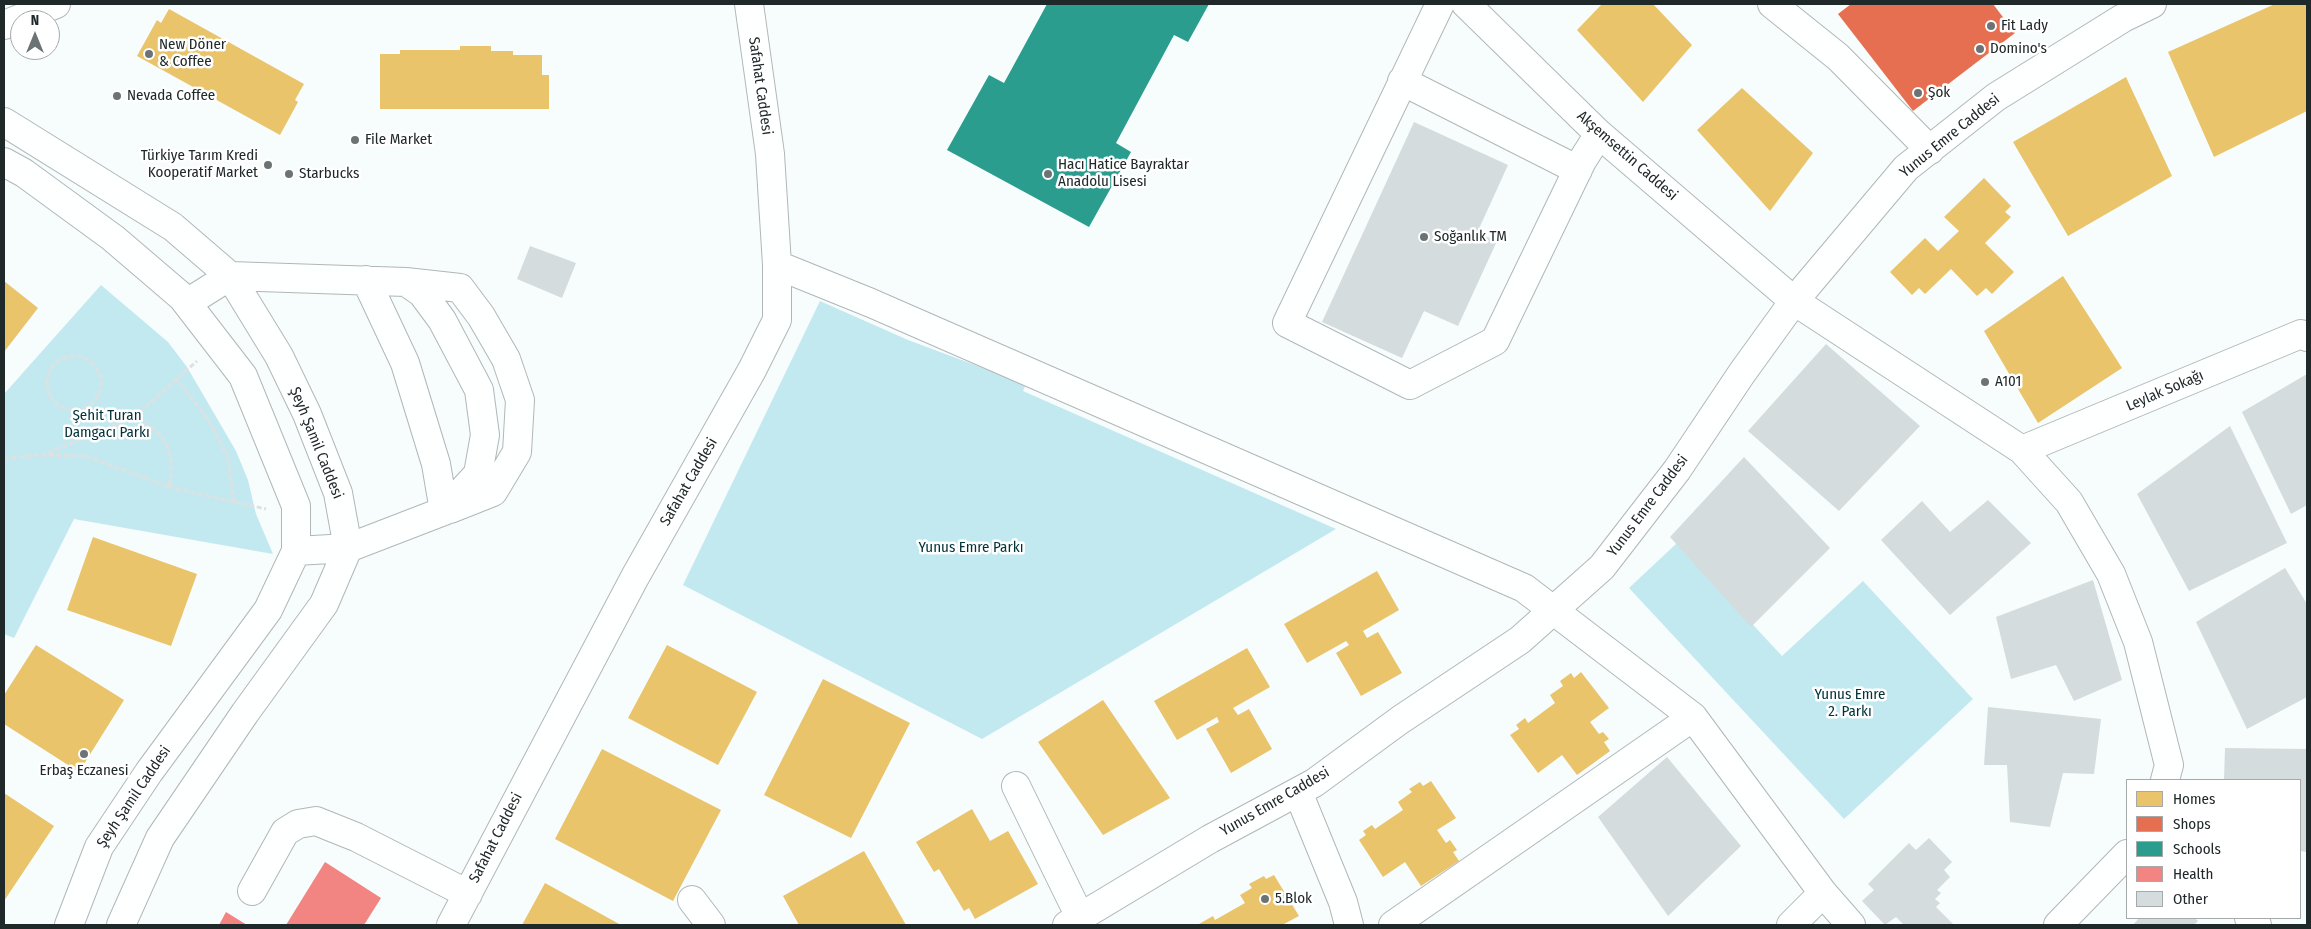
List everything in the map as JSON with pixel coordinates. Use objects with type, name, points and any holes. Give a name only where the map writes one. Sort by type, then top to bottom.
[{"type":"street","points":[[4,25],[56,4]]},
{"type":"street","name":"Safahat Caddesi","points":[[452,925],[635,577],[752,370],[777,320],[777,265],[770,154],[749,4]]},
{"type":"street","points":[[1440,4],[1288,323],[1410,385],[1495,341],[1578,170],[1599,134]]},
{"type":"street","name":"Akşemsettin Caddesi","points":[[1466,4],[1599,134],[1794,301],[2022,450],[2069,502],[2110,574],[2140,652],[2169,765],[2165,779]]},
{"type":"street","points":[[1772,4],[1838,57],[1930,150]]},
{"type":"street","name":"Yunus Emre Caddesi","points":[[1073,921],[1210,839],[1314,783],[1400,720],[1520,640],[1602,568],[1677,470],[1742,373],[1794,301],[1906,168],[1996,97],[2123,18],[2152,4]]},
{"type":"street","points":[[1402,81],[1578,170]]},
{"type":"street","name":"Şeyh Şamil Caddesi","points":[[4,122],[173,227],[230,276],[279,356],[308,414],[338,493],[348,548]]},
{"type":"street","name":"Şeyh Şamil Caddesi","points":[[4,162],[24,173],[113,238],[187,303],[242,376],[296,506],[296,550],[268,610],[149,772],[99,847],[69,925]]},
{"type":"street","points":[[777,265],[880,307],[1524,588],[1693,717],[1823,894],[1851,925]]},
{"type":"street","points":[[187,303],[230,276],[406,282],[460,288],[481,316],[506,359],[520,400],[517,452],[493,492],[348,548],[296,550]]},
{"type":"street","points":[[366,280],[405,363],[436,464],[444,512]]},
{"type":"street","points":[[406,282],[422,293],[442,320],[479,390],[485,435],[478,474],[444,512]]},
{"type":"street","name":"Leylak Sokağı","points":[[2022,450],[2301,334],[2307,336]]},
{"type":"street","points":[[121,925],[160,838],[245,713],[324,604],[348,548]]},
{"type":"street","points":[[1393,925],[1693,717]]},
{"type":"street","points":[[1016,786],[1073,921]]},
{"type":"street","points":[[1298,792],[1343,902],[1348,925]]},
{"type":"street","points":[[252,891],[285,832],[298,824],[316,822],[356,838],[468,894]]},
{"type":"street","points":[[2058,925],[2126,855]]},
{"type":"street","points":[[1791,925],[1823,894]]},
{"type":"street","points":[[692,900],[711,925]]},
{"type":"path","points":[[43,456],[134,417],[217,343]]},
{"type":"path","points":[[71,356],[88,359],[100,372],[101,390],[97,398],[86,407],[73,410],[64,408],[51,396],[47,388],[47,378],[50,370],[63,358],[71,356]]},
{"type":"path","points":[[176,379],[207,418],[227,456],[234,502]]},
{"type":"path","points":[[86,407],[99,432]]},
{"type":"path","points":[[134,417],[151,425],[159,432],[170,454],[172,470],[169,486]]},
{"type":"path","points":[[4,459],[43,456],[86,456],[169,486],[296,516]]},
{"type":"green space","name":"Şehit Turan Damgacı Parkı","points":[[101,285],[168,342],[187,367],[236,451],[248,480],[256,514],[273,554],[74,519],[14,638],[4,634],[4,394]]},
{"type":"green space","name":"Yunus Emre Parkı","points":[[820,301],[908,340],[1026,384],[1023,391],[1336,529],[982,739],[683,585]]},
{"type":"green space","name":"Yunus Emre 2. Parkı","points":[[1677,543],[1782,656],[1863,581],[1973,699],[1844,819],[1629,588]]},
{"type":"building: Homes","points":[[1602,4],[1653,4],[1692,45],[1643,102],[1577,30]]},
{"type":"building: Homes","points":[[2275,4],[2307,4],[2307,111],[2214,157],[2168,52]]},
{"type":"building: Homes","points":[[169,9],[304,84],[295,100],[298,102],[280,135],[137,56],[157,20],[161,23]]},
{"type":"building: Homes","points":[[460,46],[491,46],[491,51],[513,51],[513,55],[542,55],[542,75],[549,75],[549,109],[380,109],[380,54],[400,54],[400,50],[460,50]]},
{"type":"building: Homes","points":[[2126,77],[2172,176],[2068,236],[2013,142]]},
{"type":"building: Homes","points":[[1742,88],[1813,153],[1770,211],[1697,130]]},
{"type":"building: Homes","points":[[1984,178],[2011,206],[2005,212],[2011,217],[1985,243],[2014,272],[1992,294],[1986,288],[1977,296],[1951,269],[1925,294],[1919,288],[1912,295],[1890,272],[1925,238],[1938,251],[1959,231],[1944,217]]},
{"type":"building: Homes","points":[[2063,276],[2122,368],[2038,423],[1984,331]]},
{"type":"building: Homes","points":[[4,281],[38,308],[4,352]]},
{"type":"building: Homes","points":[[93,537],[197,574],[171,646],[67,610]]},
{"type":"building: Homes","points":[[1377,571],[1399,610],[1363,631],[1367,638],[1378,632],[1402,673],[1361,696],[1336,653],[1349,645],[1346,641],[1307,663],[1284,624]]},
{"type":"building: Homes","points":[[36,645],[124,700],[79,772],[4,724],[4,695]]},
{"type":"building: Homes","points":[[667,645],[757,692],[718,765],[628,718]]},
{"type":"building: Homes","points":[[1247,648],[1270,687],[1233,708],[1238,715],[1249,709],[1272,749],[1231,773],[1206,729],[1219,722],[1217,717],[1177,740],[1154,701]]},
{"type":"building: Homes","points":[[1581,672],[1609,708],[1590,722],[1599,734],[1603,732],[1609,739],[1604,742],[1610,751],[1577,775],[1562,755],[1538,773],[1510,735],[1519,729],[1516,725],[1525,718],[1528,723],[1555,703],[1550,695],[1563,686],[1560,681],[1571,673],[1574,678]]},
{"type":"building: Homes","points":[[823,679],[910,723],[851,838],[764,795]]},
{"type":"building: Homes","points":[[1103,700],[1170,798],[1103,835],[1038,742]]},
{"type":"building: Homes","points":[[602,749],[721,810],[673,901],[555,839]]},
{"type":"building: Homes","points":[[1431,781],[1456,818],[1437,830],[1446,843],[1450,840],[1457,850],[1453,852],[1459,861],[1421,886],[1405,862],[1383,877],[1359,840],[1366,835],[1363,831],[1372,825],[1375,829],[1403,810],[1398,802],[1412,792],[1409,789],[1420,782],[1423,786]]},
{"type":"building: Homes","points":[[4,793],[54,826],[4,901]]},
{"type":"building: Homes","points":[[972,809],[990,841],[1008,831],[1038,884],[975,919],[969,908],[964,911],[939,869],[934,872],[916,842]]},
{"type":"building: Homes","points":[[864,851],[906,925],[799,925],[783,896]]},
{"type":"building: Homes","name":"5.Blok","points":[[1274,875],[1299,916],[1282,925],[1199,924],[1213,916],[1215,920],[1245,903],[1240,895],[1252,888],[1249,884],[1264,876],[1266,879]]},
{"type":"building: Homes","points":[[545,883],[621,925],[522,925]]},
{"type":"building: Shops","points":[[1851,4],[1993,4],[2015,33],[1913,111],[1838,14]]},
{"type":"building: Schools","points":[[1047,4],[1209,4],[1188,42],[1174,35],[1116,143],[1131,152],[1089,227],[947,150],[989,75],[1004,83]]},
{"type":"building: Health","points":[[325,862],[381,898],[364,925],[286,925]]},
{"type":"building: Health","points":[[226,912],[247,925],[219,925]]},
{"type":"building: Other","name":"Soğanlık TM","points":[[1414,122],[1508,165],[1477,233],[1497,241],[1458,326],[1424,311],[1402,358],[1322,322]]},
{"type":"building: Other","points":[[530,246],[576,263],[562,298],[517,279]]},
{"type":"building: Other","points":[[1826,344],[1920,426],[1839,511],[1748,431]]},
{"type":"building: Other","points":[[2307,374],[2307,505],[2291,514],[2242,412]]},
{"type":"building: Other","points":[[2230,426],[2287,543],[2189,591],[2137,494]]},
{"type":"building: Other","points":[[1744,457],[1830,548],[1751,627],[1670,537]]},
{"type":"building: Other","points":[[1988,500],[2031,543],[1950,615],[1881,540],[1922,501],[1950,532]]},
{"type":"building: Other","points":[[2285,568],[2307,604],[2307,697],[2247,729],[2196,622]]},
{"type":"building: Other","points":[[2093,580],[2122,680],[2074,701],[2056,665],[2011,679],[1996,617]]},
{"type":"building: Other","points":[[1988,707],[2101,719],[2094,774],[2063,773],[2050,827],[2010,822],[2007,765],[1984,765]]},
{"type":"building: Other","points":[[2225,748],[2307,749],[2307,852],[2301,851],[2301,779],[2224,779]]},
{"type":"building: Other","points":[[1667,757],[1741,846],[1668,916],[1598,817]]},
{"type":"building: Other","points":[[1929,838],[1952,862],[1944,870],[1950,877],[1937,890],[1941,893],[1935,899],[1940,903],[1936,907],[1954,925],[1904,925],[1896,917],[1885,925],[1862,901],[1874,890],[1868,884],[1909,843],[1916,850]]},
{"type":"building: Other","points":[[2138,919],[2196,919],[2198,921],[2194,925],[2133,925]]},
{"type":"place","name":"Fit Lady","points":[[1991,26]]},
{"type":"place","name":"Domino's","points":[[1980,49]]},
{"type":"place","name":"New Döner & Coffee","points":[[149,54]]},
{"type":"place","name":"Şok","points":[[1918,93]]},
{"type":"place","name":"Nevada Coffee","points":[[117,96]]},
{"type":"place","name":"File Market","points":[[355,140]]},
{"type":"place","name":"Türkiye Tarım Kredi Kooperatif Market","points":[[268,165]]},
{"type":"place","name":"Starbucks","points":[[289,174]]},
{"type":"place","name":"Hacı Hatice Bayraktar Anadolu Lisesi","points":[[1048,174]]},
{"type":"place","name":"Soğanlık TM","points":[[1424,237]]},
{"type":"place","name":"A101","points":[[1985,382]]},
{"type":"place","name":"Erbaş Eczanesi","points":[[84,754]]},
{"type":"place","name":"5.Blok","points":[[1265,899]]}]
